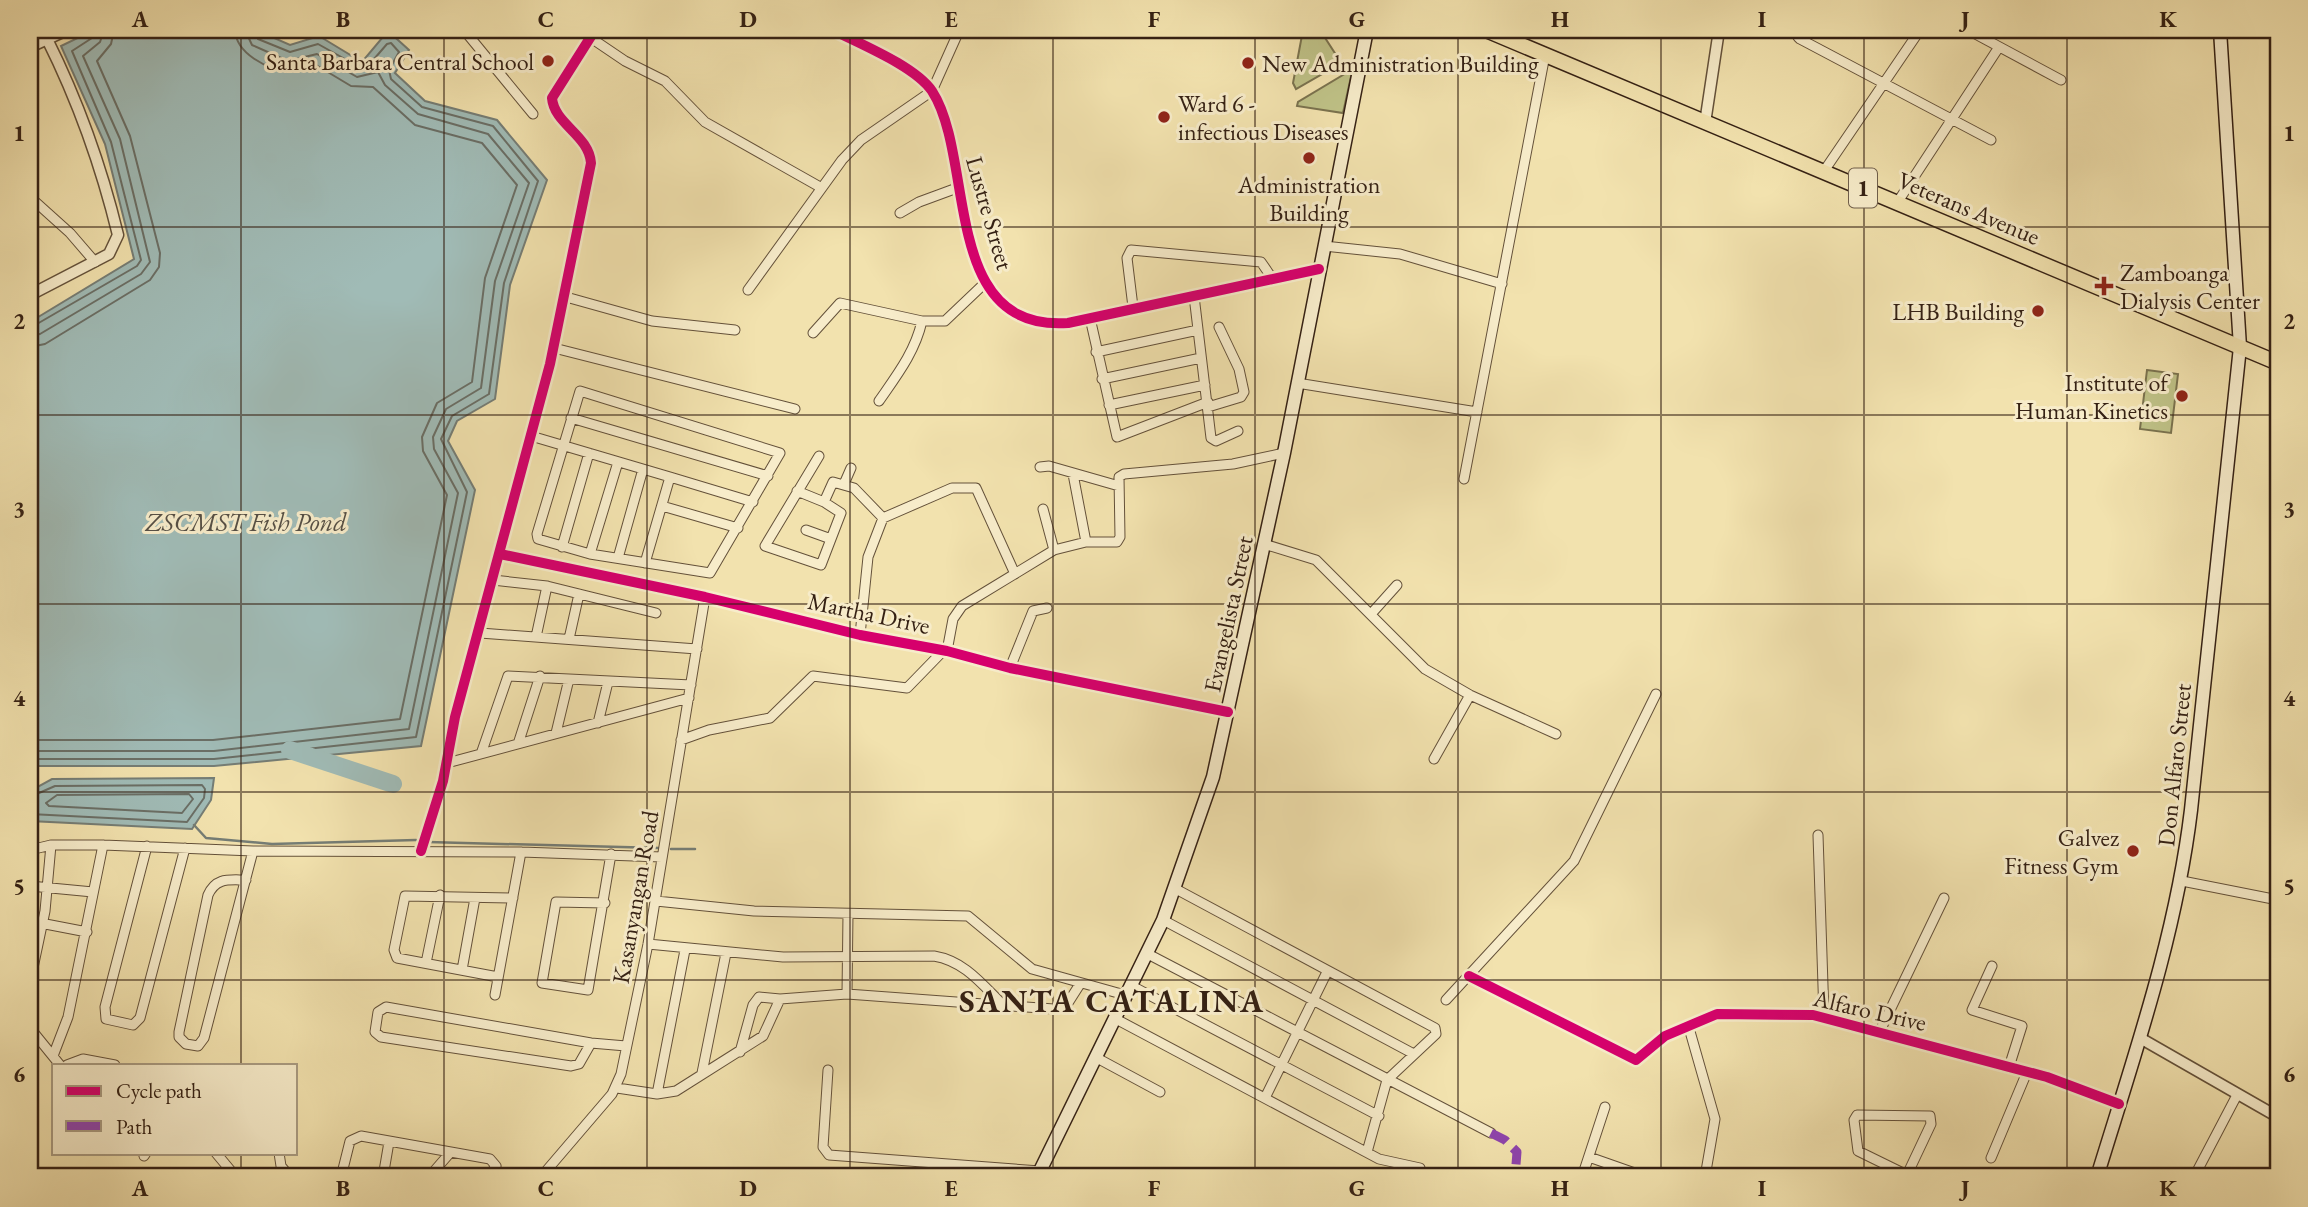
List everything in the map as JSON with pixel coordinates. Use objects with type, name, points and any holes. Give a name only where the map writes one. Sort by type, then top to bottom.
[{"type":"main road","name":"Evangelista Street","points":[[1039,1174],[1163,920],[1204,806],[1228,712],[1264,544],[1367,30]]},
{"type":"main road","name":"Veterans Avenue","points":[[1486,30],[2278,363]]},
{"type":"main road","name":"Don Alfaro Street","points":[[2097,1177],[2140,1038],[2182,881],[2240,347],[2220,30]]},
{"type":"street","points":[[30,47],[68,30]]},
{"type":"street","points":[[464,30],[533,114]]},
{"type":"street","points":[[833,30],[916,75],[932,91]]},
{"type":"street","points":[[1705,123],[1719,30]]},
{"type":"street","points":[[1800,30],[1800,39],[1991,140]]},
{"type":"street","points":[[1824,171],[1920,30]]},
{"type":"street","points":[[1968,30],[2061,80]]},
{"type":"street","points":[[748,290],[820,187],[861,140],[932,91],[958,33]]},
{"type":"street","points":[[421,851],[447,763],[455,717],[480,633],[566,297],[590,155],[584,143],[556,111],[552,98],[593,34],[625,61],[665,81],[705,121],[820,187]]},
{"type":"street","points":[[30,295],[109,254],[118,234],[91,138],[47,39]]},
{"type":"street","points":[[1898,202],[1999,47]]},
{"type":"street","points":[[1464,479],[1545,55]]},
{"type":"street","name":"Lustre Street","points":[[932,91],[948,136],[957,188],[977,262],[986,282],[1004,305],[1030,321],[1055,324],[1090,318],[1319,269]]},
{"type":"street","points":[[900,212],[957,188]]},
{"type":"street","points":[[30,197],[70,233],[95,262]]},
{"type":"street","points":[[1324,246],[1360,248],[1422,258],[1502,284]]},
{"type":"street","points":[[1133,307],[1127,258],[1131,250],[1261,262],[1272,278]]},
{"type":"street","points":[[813,333],[840,303],[922,321],[945,321],[986,282]]},
{"type":"street","points":[[1194,296],[1213,440],[1238,431]]},
{"type":"street","points":[[566,297],[652,321],[735,330]]},
{"type":"street","points":[[1090,318],[1115,434],[1121,437],[1208,405],[1241,397],[1244,392],[1239,369],[1219,327]]},
{"type":"street","points":[[879,401],[918,340],[922,321]]},
{"type":"street","points":[[1096,352],[1198,330]]},
{"type":"street","points":[[554,348],[795,409]]},
{"type":"street","points":[[1102,379],[1201,358]]},
{"type":"street","points":[[1297,383],[1477,412]]},
{"type":"street","points":[[1109,405],[1205,385]]},
{"type":"street","points":[[583,392],[776,450],[780,457],[710,573],[590,554],[542,541],[537,534],[570,418],[578,394],[583,392]]},
{"type":"street","points":[[570,418],[768,476]]},
{"type":"street","points":[[531,436],[753,502]]},
{"type":"street","points":[[562,547],[589,453]]},
{"type":"street","points":[[681,740],[709,730],[770,718],[813,676],[907,688],[945,650],[953,620],[962,606],[1054,550],[1086,542],[1117,541],[1121,537],[1119,477],[1124,474],[1233,464],[1283,453]]},
{"type":"street","points":[[797,491],[824,502],[841,513],[821,565],[765,546],[797,491],[819,456]]},
{"type":"street","points":[[590,554],[618,462]]},
{"type":"street","points":[[1040,467],[1049,466],[1119,486]]},
{"type":"street","points":[[844,484],[851,468]]},
{"type":"street","points":[[618,558],[643,469]]},
{"type":"street","points":[[1073,474],[1086,542]]},
{"type":"street","points":[[645,563],[670,477]]},
{"type":"street","points":[[824,502],[833,482],[844,484],[854,488],[883,518]]},
{"type":"street","points":[[860,635],[868,557],[883,518],[952,488],[976,488],[1015,574]]},
{"type":"street","points":[[662,506],[738,528]]},
{"type":"street","points":[[1043,509],[1054,550]]},
{"type":"street","points":[[806,530],[831,539]]},
{"type":"street","points":[[1264,544],[1316,560],[1424,669],[1470,695],[1556,734]]},
{"type":"street","name":"Martha Drive","points":[[500,554],[705,597],[860,635],[945,650],[1010,668],[1228,712]]},
{"type":"street","points":[[493,580],[547,586],[656,613]]},
{"type":"street","points":[[1371,614],[1397,585]]},
{"type":"street","points":[[536,636],[547,586]]},
{"type":"street","points":[[569,639],[579,594]]},
{"type":"street","name":"Kasanyangan Road","points":[[541,1177],[617,1088],[656,901],[705,597]]},
{"type":"street","points":[[1010,668],[1033,611],[1047,608]]},
{"type":"street","points":[[480,633],[697,649]]},
{"type":"street","points":[[482,751],[506,678],[540,676],[691,685]]},
{"type":"street","points":[[519,741],[540,676]]},
{"type":"street","points":[[556,733],[569,679]]},
{"type":"street","points":[[598,723],[608,682]]},
{"type":"street","points":[[1446,1000],[1574,862],[1656,694]]},
{"type":"street","points":[[1434,759],[1470,695]]},
{"type":"street","points":[[447,763],[519,741],[689,698]]},
{"type":"street","points":[[1818,835],[1824,1016]]},
{"type":"street","points":[[30,850],[51,845],[103,845],[253,851],[521,852],[662,857]]},
{"type":"street","points":[[30,982],[48,888],[51,845]]},
{"type":"street","points":[[53,1056],[68,1017],[88,932],[103,845]]},
{"type":"street","points":[[148,846],[105,1007],[106,1018],[121,1025],[133,1026],[140,1018],[186,848]]},
{"type":"street","points":[[246,880],[218,881],[213,884],[208,895],[178,1032],[186,1044],[198,1046],[204,1038],[246,880],[253,851]]},
{"type":"street","points":[[495,995],[521,852]]},
{"type":"street","points":[[605,903],[556,902],[542,983],[588,990],[605,903],[611,854]]},
{"type":"street","points":[[2182,881],[2278,900]]},
{"type":"street","points":[[30,886],[93,892]]},
{"type":"street","points":[[1174,888],[1435,1028],[1436,1034],[1412,1053],[1387,1080],[1367,1152]]},
{"type":"street","points":[[498,976],[397,958],[394,954],[403,901],[409,895],[513,898]]},
{"type":"street","points":[[426,963],[440,895]]},
{"type":"street","points":[[462,970],[475,898]]},
{"type":"street","points":[[1879,1033],[1944,898]]},
{"type":"street","points":[[656,901],[754,911],[968,916],[1032,969],[1080,984],[1128,990],[1282,1063],[1379,1116]]},
{"type":"street","points":[[847,994],[848,914]]},
{"type":"street","points":[[1163,920],[1412,1053]]},
{"type":"street","points":[[30,921],[88,932]]},
{"type":"street","points":[[648,944],[685,950],[783,957],[848,954],[950,958],[965,967],[1002,1004]]},
{"type":"street","points":[[657,1094],[685,950]]},
{"type":"street","points":[[702,1073],[726,953]]},
{"type":"street","points":[[1146,953],[1491,1133]]},
{"type":"street","points":[[1992,966],[1972,1010],[2022,1026],[2009,1066]]},
{"type":"street","points":[[1265,1098],[1327,972]]},
{"type":"street","name":"Alfaro Drive","points":[[1469,976],[1636,1060],[1642,1058],[1665,1036],[1717,1014],[1824,1016],[2065,1082],[2119,1104]]},
{"type":"street","points":[[740,1052],[756,999],[847,994],[1062,1008],[1080,984]]},
{"type":"street","points":[[617,1088],[657,1094],[676,1091],[764,1036],[780,999]]},
{"type":"street","points":[[591,1044],[579,1063],[571,1066],[381,1037],[375,1032],[378,1012],[386,1007],[591,1044],[626,1046]]},
{"type":"street","points":[[1114,1018],[1367,1152],[1391,1163],[1420,1168]]},
{"type":"street","points":[[30,1028],[59,1064]]},
{"type":"street","points":[[1689,1028],[1715,1119],[1705,1177]]},
{"type":"street","points":[[2140,1038],[2278,1117]]},
{"type":"street","points":[[1097,1058],[1160,1092]]},
{"type":"street","points":[[70,1064],[83,1059],[110,1064]]},
{"type":"street","points":[[828,1070],[823,1147],[828,1155],[1039,1174]]},
{"type":"street","points":[[1990,1158],[2027,1072]]},
{"type":"street","points":[[2194,1177],[2237,1094]]},
{"type":"street","points":[[1582,1177],[1605,1107]]},
{"type":"street","points":[[1857,1115],[1930,1116],[1931,1124],[1907,1176],[1858,1151],[1854,1120],[1857,1115]]},
{"type":"street","points":[[341,1177],[346,1151],[355,1137],[494,1161],[496,1166],[488,1177]]},
{"type":"street","points":[[383,1177],[389,1142]]},
{"type":"street","points":[[217,1154],[230,1175]]},
{"type":"street","points":[[279,1154],[281,1166],[290,1177]]},
{"type":"street","points":[[429,1177],[449,1154]]},
{"type":"street","points":[[1589,1157],[1646,1177]]},
{"type":"green space","points":[[1303,30],[1320,30],[1338,58],[1336,66],[1296,89],[1293,83]]},
{"type":"green space","points":[[1352,72],[1343,113],[1297,106],[1298,102]]},
{"type":"green space","points":[[2147,370],[2178,374],[2171,433],[2140,429]]},
{"type":"water","name":"ZSCMST Fish Pond","points":[[94,30],[256,30],[290,45],[319,36],[362,62],[388,31],[409,50],[395,73],[425,101],[497,120],[547,180],[510,285],[495,399],[457,421],[448,441],[475,490],[421,746],[214,766],[30,766],[30,322],[134,259],[105,144],[61,46]]},
{"type":"water","points":[[214,778],[211,800],[192,829],[30,821],[30,791],[52,779]]},
{"type":"waterway","points":[[290,750],[393,784]]},
{"type":"waterway","points":[[194,825],[206,838],[272,844],[416,840]]},
{"type":"waterway","points":[[428,842],[659,848]]},
{"type":"waterway","points":[[671,849],[695,849]]},
{"type":"marked path","points":[[1491,1133],[1505,1140],[1517,1152],[1515,1177]]},
{"type":"cycle path","points":[[421,851],[443,781],[455,717],[550,364],[591,163],[589,153],[559,115],[552,98],[595,30]]},
{"type":"cycle path","points":[[833,30],[900,64],[932,91],[945,121],[968,236],[980,271],[999,300],[1027,318],[1068,323],[1319,269]]},
{"type":"cycle path","points":[[500,554],[705,597],[860,635],[947,651],[1010,668],[1228,712]]},
{"type":"cycle path","points":[[1469,976],[1636,1060],[1665,1036],[1717,1014],[1813,1015],[2047,1077],[2119,1104]]},
{"type":"place","name":"Santa Barbara Central School","points":[[548,61]]},
{"type":"place","name":"New Administration Building","points":[[1248,63]]},
{"type":"place","name":"Ward 6 - infectious Diseases","points":[[1164,117]]},
{"type":"place","name":"Administration Building","points":[[1309,158]]},
{"type":"place","name":"Zamboanga Dialysis Center","points":[[2104,286]]},
{"type":"place","name":"LHB Building","points":[[2038,311]]},
{"type":"place","name":"Institute of Human Kinetics","points":[[2182,396]]},
{"type":"place","name":"Galvez Fitness Gym","points":[[2133,851]]},
{"type":"district","name":"SANTA CATALINA","points":[[1112,1001]]}]
